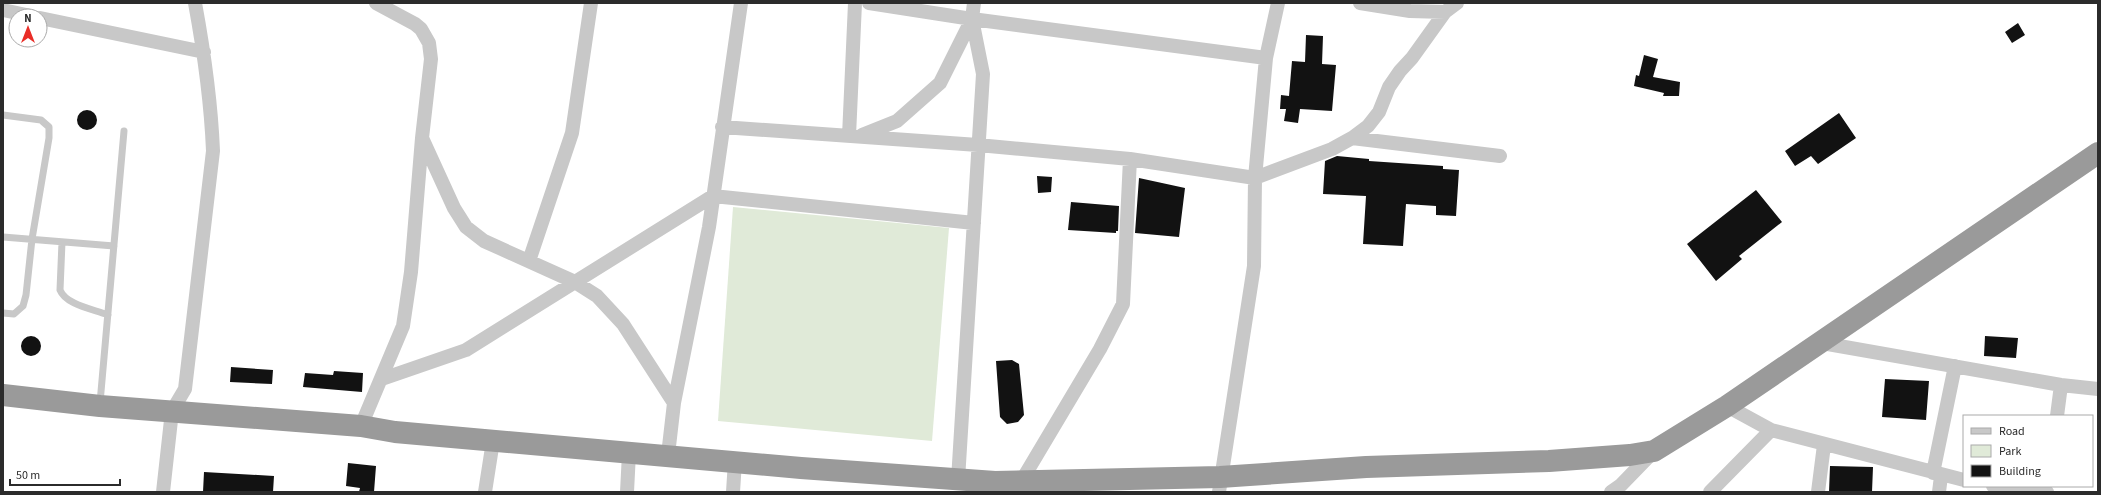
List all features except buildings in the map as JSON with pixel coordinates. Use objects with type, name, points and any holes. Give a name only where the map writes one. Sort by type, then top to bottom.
[{"type":"highway","points":[[3,395],[100,406],[361,426],[395,432],[493,441],[958,480],[996,487],[1022,480],[1219,484],[1366,467],[1592,459],[1654,451],[1727,406],[1822,343],[2098,153]]},
{"type":"street","points":[[163,492],[172,411],[185,389],[213,151],[211,112],[204,52],[195,3]]},
{"type":"street","points":[[361,426],[403,326],[411,272],[422,138],[431,59],[429,43],[421,29],[415,24],[376,3]]},
{"type":"street","points":[[529,261],[572,133],[591,3]]},
{"type":"street","points":[[668,455],[674,403],[709,227],[722,127],[741,3]]},
{"type":"street","points":[[854,136],[855,3]]},
{"type":"street","points":[[869,3],[972,19],[1266,58]]},
{"type":"street","points":[[958,480],[983,74],[972,19],[974,3]]},
{"type":"street","points":[[1219,484],[1254,266],[1255,178],[1266,58],[1278,3]]},
{"type":"street","points":[[1360,3],[1410,11],[1445,12]]},
{"type":"street","points":[[722,127],[978,145],[1130,159],[1255,178],[1332,149],[1352,138],[1368,126],[1379,112],[1389,87],[1400,71],[1412,58],[1445,12],[1457,3]]},
{"type":"street","points":[[854,136],[897,121],[940,83],[972,19]]},
{"type":"street","points":[[48,20],[204,52]]},
{"type":"street","points":[[422,138],[454,208],[466,226],[484,241],[575,282],[597,296],[615,314],[674,403]]},
{"type":"street","points":[[1352,138],[1500,156]]},
{"type":"street","points":[[1022,480],[1100,349],[1123,304],[1130,159]]},
{"type":"street","points":[[382,379],[466,350],[713,196],[974,223]]},
{"type":"street","points":[[1822,343],[2061,385],[2098,389]]},
{"type":"street","points":[[1939,492],[1937,474],[1955,366]]},
{"type":"street","points":[[2057,415],[2061,385]]},
{"type":"street","points":[[1727,406],[1771,430],[1824,445],[1963,480]]},
{"type":"street","points":[[1710,492],[1771,430]]},
{"type":"street","points":[[486,492],[493,441]]},
{"type":"street","points":[[1818,492],[1824,445]]},
{"type":"street","points":[[1617,490],[1654,451]]},
{"type":"street","points":[[627,492],[630,453]]},
{"type":"street","points":[[733,492],[735,461]]},
{"type":"street","points":[[2002,487],[2048,492]]},
{"type":"lane","points":[[3,115],[42,120],[49,127],[49,138],[32,239],[26,295],[23,306],[14,314],[3,313]]},
{"type":"lane","points":[[100,406],[124,131]]},
{"type":"lane","points":[[3,237],[114,246]]},
{"type":"lane","points":[[62,242],[60,290],[62,296],[74,302],[108,314]]},
{"type":"green space","points":[[733,207],[949,228],[932,441],[718,421]]}]
